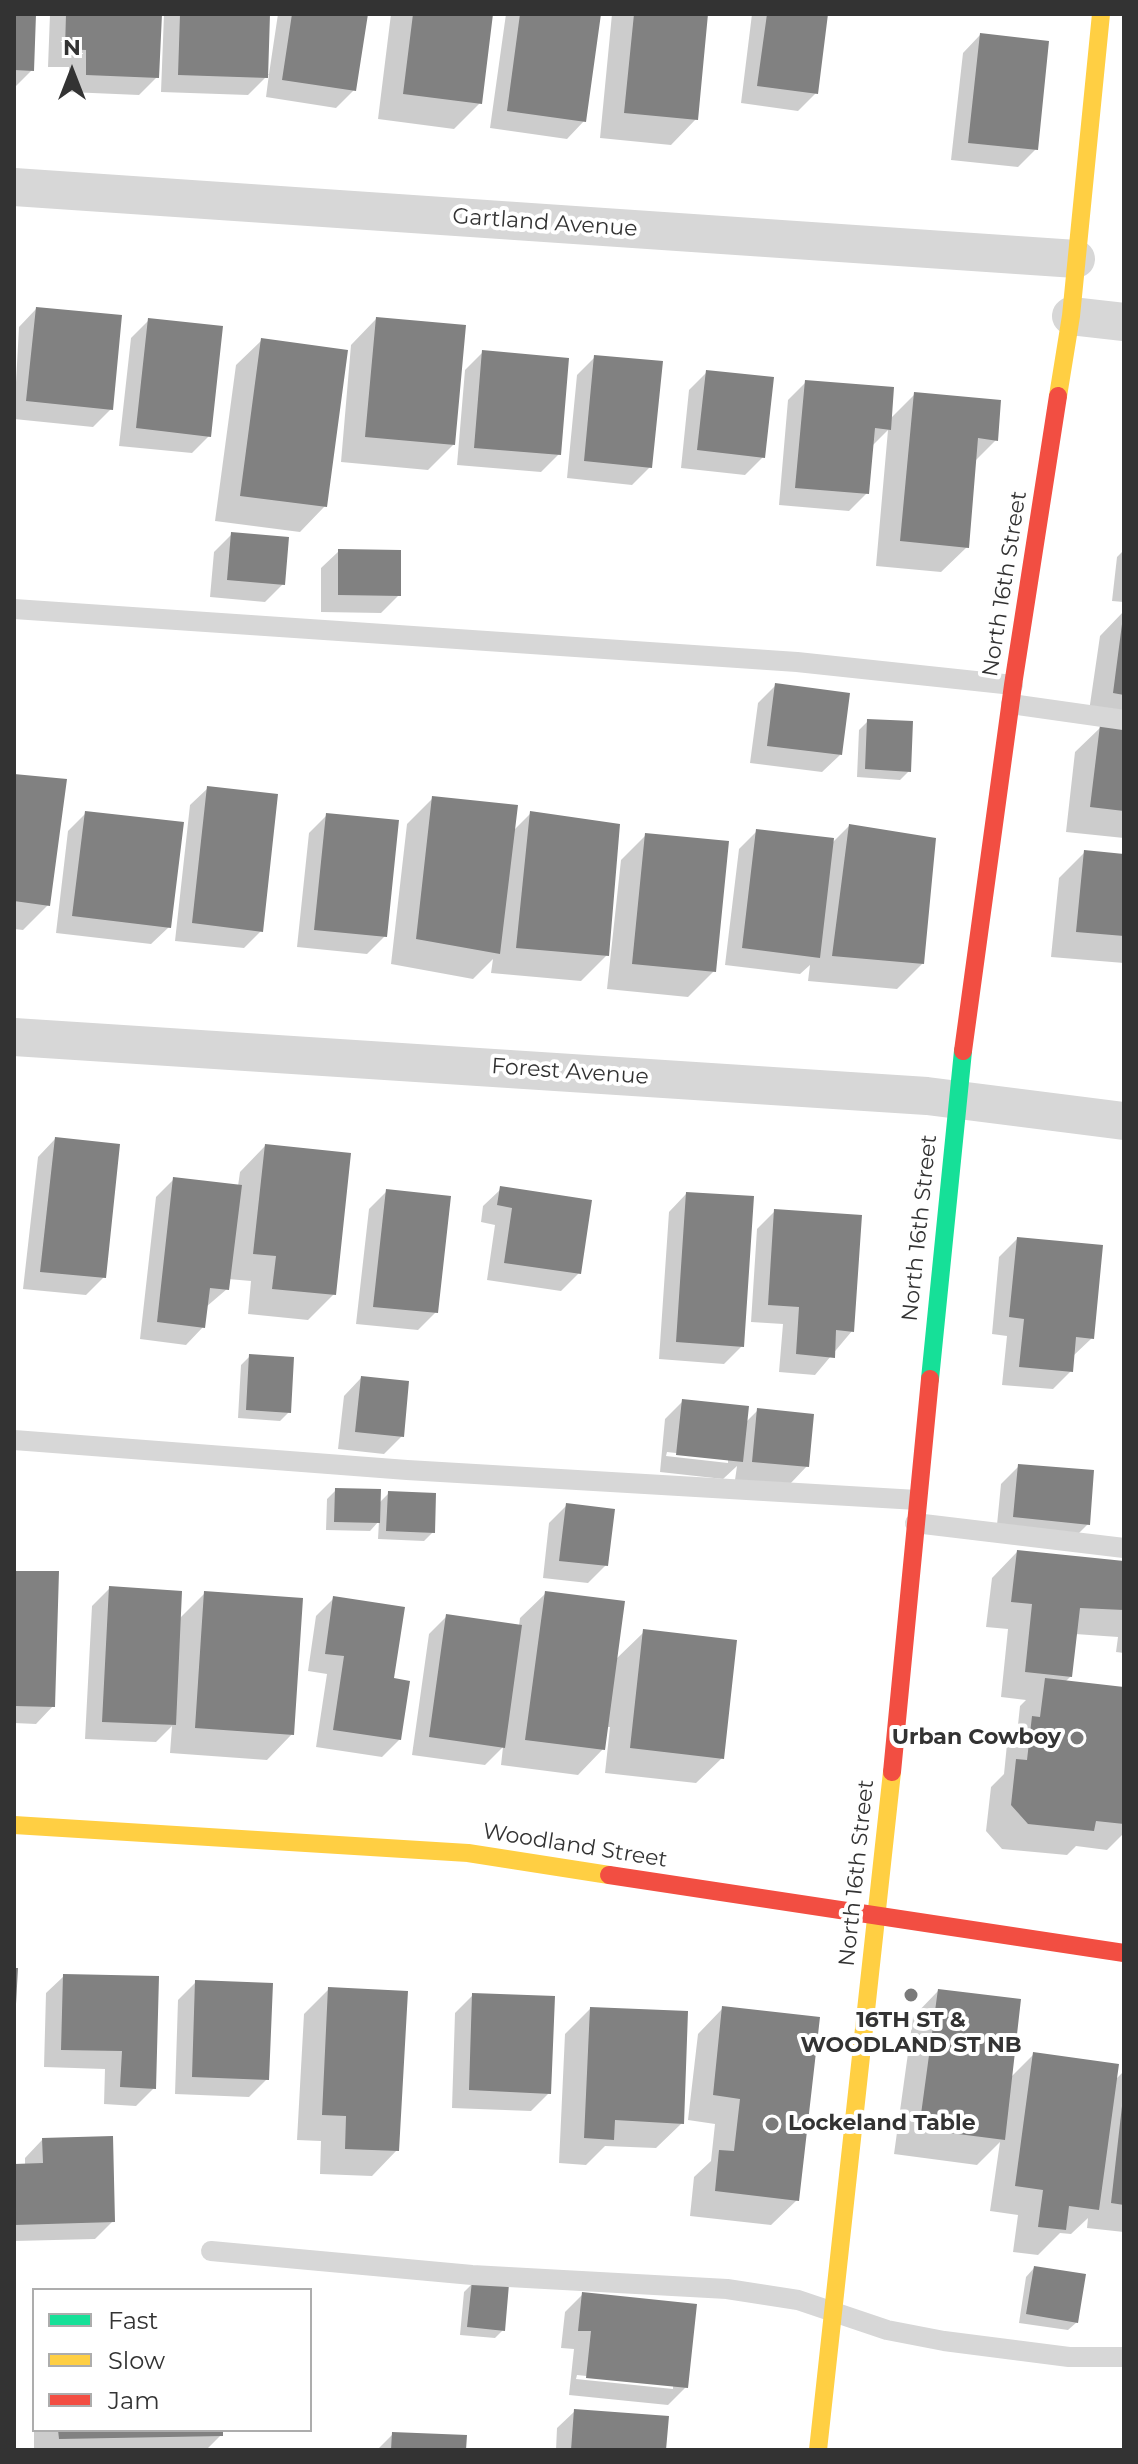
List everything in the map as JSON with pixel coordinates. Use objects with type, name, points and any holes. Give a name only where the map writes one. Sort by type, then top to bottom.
[{"type":"street","name":"North 16th Street","points":[[818,2450],[878,1918],[957,1098],[1012,695],[1071,316],[1101,14]]},
{"type":"street","name":"Gartland Avenue","points":[[14,187],[1076,259]]},
{"type":"street","points":[[1071,316],[1124,322]]},
{"type":"street","name":"Forest Avenue","points":[[14,1037],[957,1098],[1124,1121]]},
{"type":"street","name":"Woodland Street","points":[[14,1825],[468,1853],[878,1918],[1124,1953]]},
{"type":"lane","points":[[14,609],[797,662],[1012,695],[1124,720]]},
{"type":"lane","points":[[14,1440],[407,1470],[917,1500]]},
{"type":"lane","points":[[915,1523],[1124,1548]]},
{"type":"lane","points":[[211,2251],[472,2275],[727,2289],[798,2300],[887,2330],[944,2341],[1069,2357],[1124,2357]]},
{"type":"building","points":[[14,14],[36,14],[34,71],[14,70]]},
{"type":"building","points":[[66,14],[162,14],[159,78],[86,75],[86,50],[65,49]]},
{"type":"building","points":[[180,14],[270,14],[268,78],[178,75]]},
{"type":"building","points":[[292,14],[368,14],[356,91],[282,80]]},
{"type":"building","points":[[413,14],[493,14],[482,104],[403,94]]},
{"type":"building","points":[[520,14],[601,14],[586,122],[507,111]]},
{"type":"building","points":[[634,14],[708,14],[698,120],[624,113]]},
{"type":"building","points":[[767,14],[828,14],[818,94],[757,86]]},
{"type":"building","points":[[980,33],[1049,41],[1038,150],[968,143]]},
{"type":"building","points":[[36,307],[122,315],[113,410],[26,401]]},
{"type":"building","points":[[376,317],[466,325],[455,445],[365,437]]},
{"type":"building","points":[[148,318],[223,326],[211,437],[136,428]]},
{"type":"building","points":[[261,338],[348,350],[327,507],[240,496]]},
{"type":"building","points":[[482,350],[569,358],[561,455],[474,448]]},
{"type":"building","points":[[594,355],[663,361],[652,468],[584,461]]},
{"type":"building","points":[[706,370],[774,377],[765,458],[697,450]]},
{"type":"building","points":[[805,380],[894,387],[891,430],[875,428],[869,494],[795,488]]},
{"type":"building","points":[[914,392],[1001,400],[998,441],[978,438],[969,548],[900,541]]},
{"type":"building","points":[[231,532],[289,537],[285,585],[227,580]]},
{"type":"building","points":[[338,549],[401,550],[401,596],[338,595]]},
{"type":"building","points":[[1124,624],[1124,695],[1113,693]]},
{"type":"building","points":[[775,683],[850,693],[842,755],[767,746]]},
{"type":"building","points":[[867,719],[913,721],[911,772],[865,769]]},
{"type":"building","points":[[1100,725],[1124,727],[1124,811],[1090,807]]},
{"type":"building","points":[[14,774],[67,779],[50,906],[14,901]]},
{"type":"building","points":[[207,786],[278,794],[263,932],[192,923]]},
{"type":"building","points":[[432,796],[518,805],[500,954],[416,939]]},
{"type":"building","points":[[85,811],[184,822],[171,928],[72,916]]},
{"type":"building","points":[[530,811],[620,824],[609,956],[516,948]]},
{"type":"building","points":[[326,813],[399,820],[387,937],[314,930]]},
{"type":"building","points":[[849,824],[936,838],[924,964],[832,956]]},
{"type":"building","points":[[756,829],[834,838],[820,958],[742,948]]},
{"type":"building","points":[[645,833],[729,841],[716,972],[632,964]]},
{"type":"building","points":[[1084,850],[1124,854],[1124,936],[1076,932]]},
{"type":"building","points":[[55,1137],[120,1144],[106,1278],[40,1272]]},
{"type":"building","points":[[265,1144],[351,1153],[336,1295],[272,1289],[276,1256],[253,1254]]},
{"type":"building","points":[[173,1177],[242,1185],[229,1290],[210,1288],[205,1328],[157,1322]]},
{"type":"building","points":[[500,1186],[592,1200],[581,1274],[504,1263],[512,1208],[497,1205]]},
{"type":"building","points":[[386,1189],[451,1196],[438,1313],[373,1307]]},
{"type":"building","points":[[686,1192],[754,1196],[744,1347],[676,1342]]},
{"type":"building","points":[[774,1209],[862,1215],[854,1332],[836,1330],[835,1358],[796,1354],[799,1307],[768,1305]]},
{"type":"building","points":[[1017,1237],[1103,1245],[1094,1339],[1076,1337],[1073,1372],[1019,1367],[1024,1319],[1009,1317]]},
{"type":"building","points":[[249,1354],[294,1357],[291,1413],[246,1410]]},
{"type":"building","points":[[361,1376],[409,1381],[404,1437],[355,1432]]},
{"type":"building","points":[[682,1399],[749,1406],[743,1462],[676,1455]]},
{"type":"building","points":[[757,1408],[814,1414],[809,1467],[752,1462]]},
{"type":"building","points":[[1018,1464],[1094,1470],[1090,1525],[1013,1517]]},
{"type":"building","points":[[335,1488],[381,1489],[380,1523],[334,1522]]},
{"type":"building","points":[[388,1491],[436,1493],[435,1533],[386,1531]]},
{"type":"building","points":[[566,1503],[615,1509],[608,1566],[559,1561]]},
{"type":"building","points":[[1017,1550],[1124,1561],[1124,1610],[1080,1608],[1072,1677],[1025,1672],[1032,1604],[1011,1602]]},
{"type":"building","points":[[14,1571],[59,1571],[55,1707],[14,1706]]},
{"type":"building","points":[[109,1586],[182,1591],[176,1725],[102,1722]]},
{"type":"building","points":[[204,1591],[303,1598],[294,1735],[195,1728]]},
{"type":"building","points":[[545,1591],[625,1601],[605,1750],[525,1740]]},
{"type":"building","points":[[333,1596],[405,1607],[394,1678],[410,1681],[401,1740],[333,1730],[344,1656],[325,1654]]},
{"type":"building","points":[[446,1614],[522,1625],[505,1748],[429,1737]]},
{"type":"building","points":[[643,1629],[737,1640],[724,1759],[630,1748]]},
{"type":"building","name":"Urban Cowboy","points":[[1045,1678],[1124,1687],[1124,1824],[1096,1821],[1094,1831],[1028,1824],[1011,1805],[1016,1759],[1027,1760],[1032,1716],[1040,1717]]},
{"type":"building","points":[[14,1968],[18,1968],[16,2004],[14,2004]]},
{"type":"building","points":[[63,1974],[159,1976],[156,2089],[120,2087],[122,2051],[61,2050]]},
{"type":"building","points":[[195,1980],[273,1983],[269,2080],[192,2077]]},
{"type":"building","points":[[328,1987],[408,1991],[399,2151],[345,2149],[346,2116],[322,2115]]},
{"type":"building","points":[[938,1989],[1021,1999],[1005,2140],[919,2129]]},
{"type":"building","points":[[472,1993],[555,1996],[551,2094],[469,2090]]},
{"type":"building","name":"Lockeland Table","points":[[722,2006],[820,2017],[799,2201],[715,2191],[719,2150],[734,2151],[740,2099],[713,2095]]},
{"type":"building","points":[[590,2007],[688,2011],[684,2124],[615,2120],[614,2140],[584,2138]]},
{"type":"building","points":[[1033,2052],[1119,2064],[1099,2210],[1069,2206],[1066,2230],[1038,2227],[1043,2190],[1015,2186]]},
{"type":"building","points":[[1124,2107],[1124,2205],[1111,2203]]},
{"type":"building","points":[[113,2136],[115,2222],[14,2225],[14,2164],[43,2163],[42,2138]]},
{"type":"building","points":[[1034,2266],[1086,2274],[1078,2323],[1026,2314]]},
{"type":"building","points":[[472,2281],[509,2284],[505,2331],[467,2327]]},
{"type":"building","points":[[582,2292],[697,2304],[688,2388],[586,2378],[591,2331],[578,2331]]},
{"type":"building","points":[[574,2409],[669,2416],[666,2450],[571,2450]]},
{"type":"building","points":[[58,2432],[223,2432],[223,2436],[59,2439]]},
{"type":"building","points":[[392,2432],[467,2435],[466,2450],[391,2450]]},
{"type":"traffic: fast","points":[[930,1379],[963,1051]]},
{"type":"traffic: slow","points":[[1058,396],[1071,316],[1101,14]]},
{"type":"traffic: slow","points":[[818,2450],[892,1772]]},
{"type":"traffic: slow","points":[[14,1825],[468,1853],[609,1875]]},
{"type":"traffic: jam","points":[[963,1051],[1013,685],[1058,396]]},
{"type":"traffic: jam","points":[[892,1772],[930,1379]]},
{"type":"traffic: jam","points":[[609,1875],[1124,1953]]},
{"type":"place","name":"Urban Cowboy","points":[[1077,1738]]},
{"type":"place","name":"16TH ST & WOODLAND ST NB","points":[[911,1995]]},
{"type":"place","name":"Lockeland Table","points":[[772,2124]]}]
